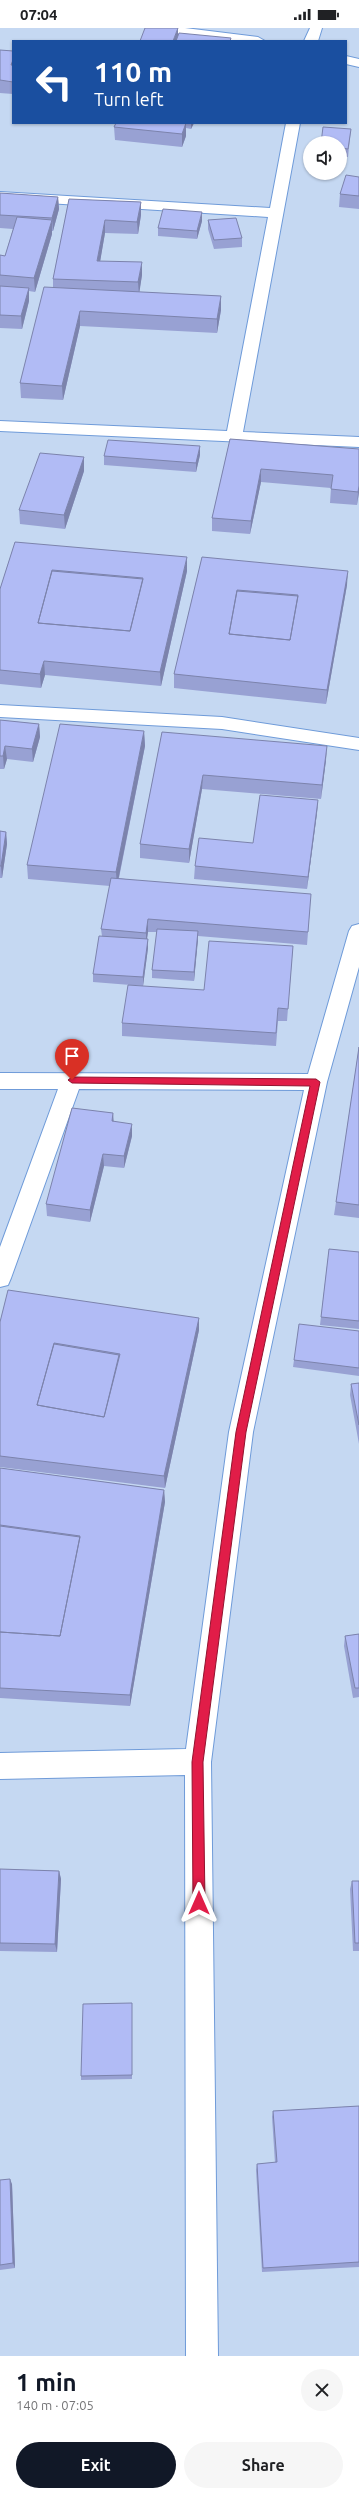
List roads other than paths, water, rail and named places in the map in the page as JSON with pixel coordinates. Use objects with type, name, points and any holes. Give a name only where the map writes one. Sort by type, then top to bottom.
[{"type":"street","points":[[154,28],[250,40]]},
{"type":"street","points":[[311,40],[316,28]]},
{"type":"street","points":[[347,60],[359,63]]},
{"type":"street","points":[[234,436],[293,124]]},
{"type":"street","points":[[0,196],[276,213]]},
{"type":"street","points":[[0,426],[359,442]]},
{"type":"street","points":[[0,711],[222,723],[359,744]]},
{"type":"street","points":[[202,2356],[198,1762],[241,1432],[316,1082],[359,931]]},
{"type":"street","points":[[0,1081],[72,1080],[316,1082]]},
{"type":"street","points":[[0,1278],[72,1080]]},
{"type":"street","points":[[0,1766],[198,1762]]}]
